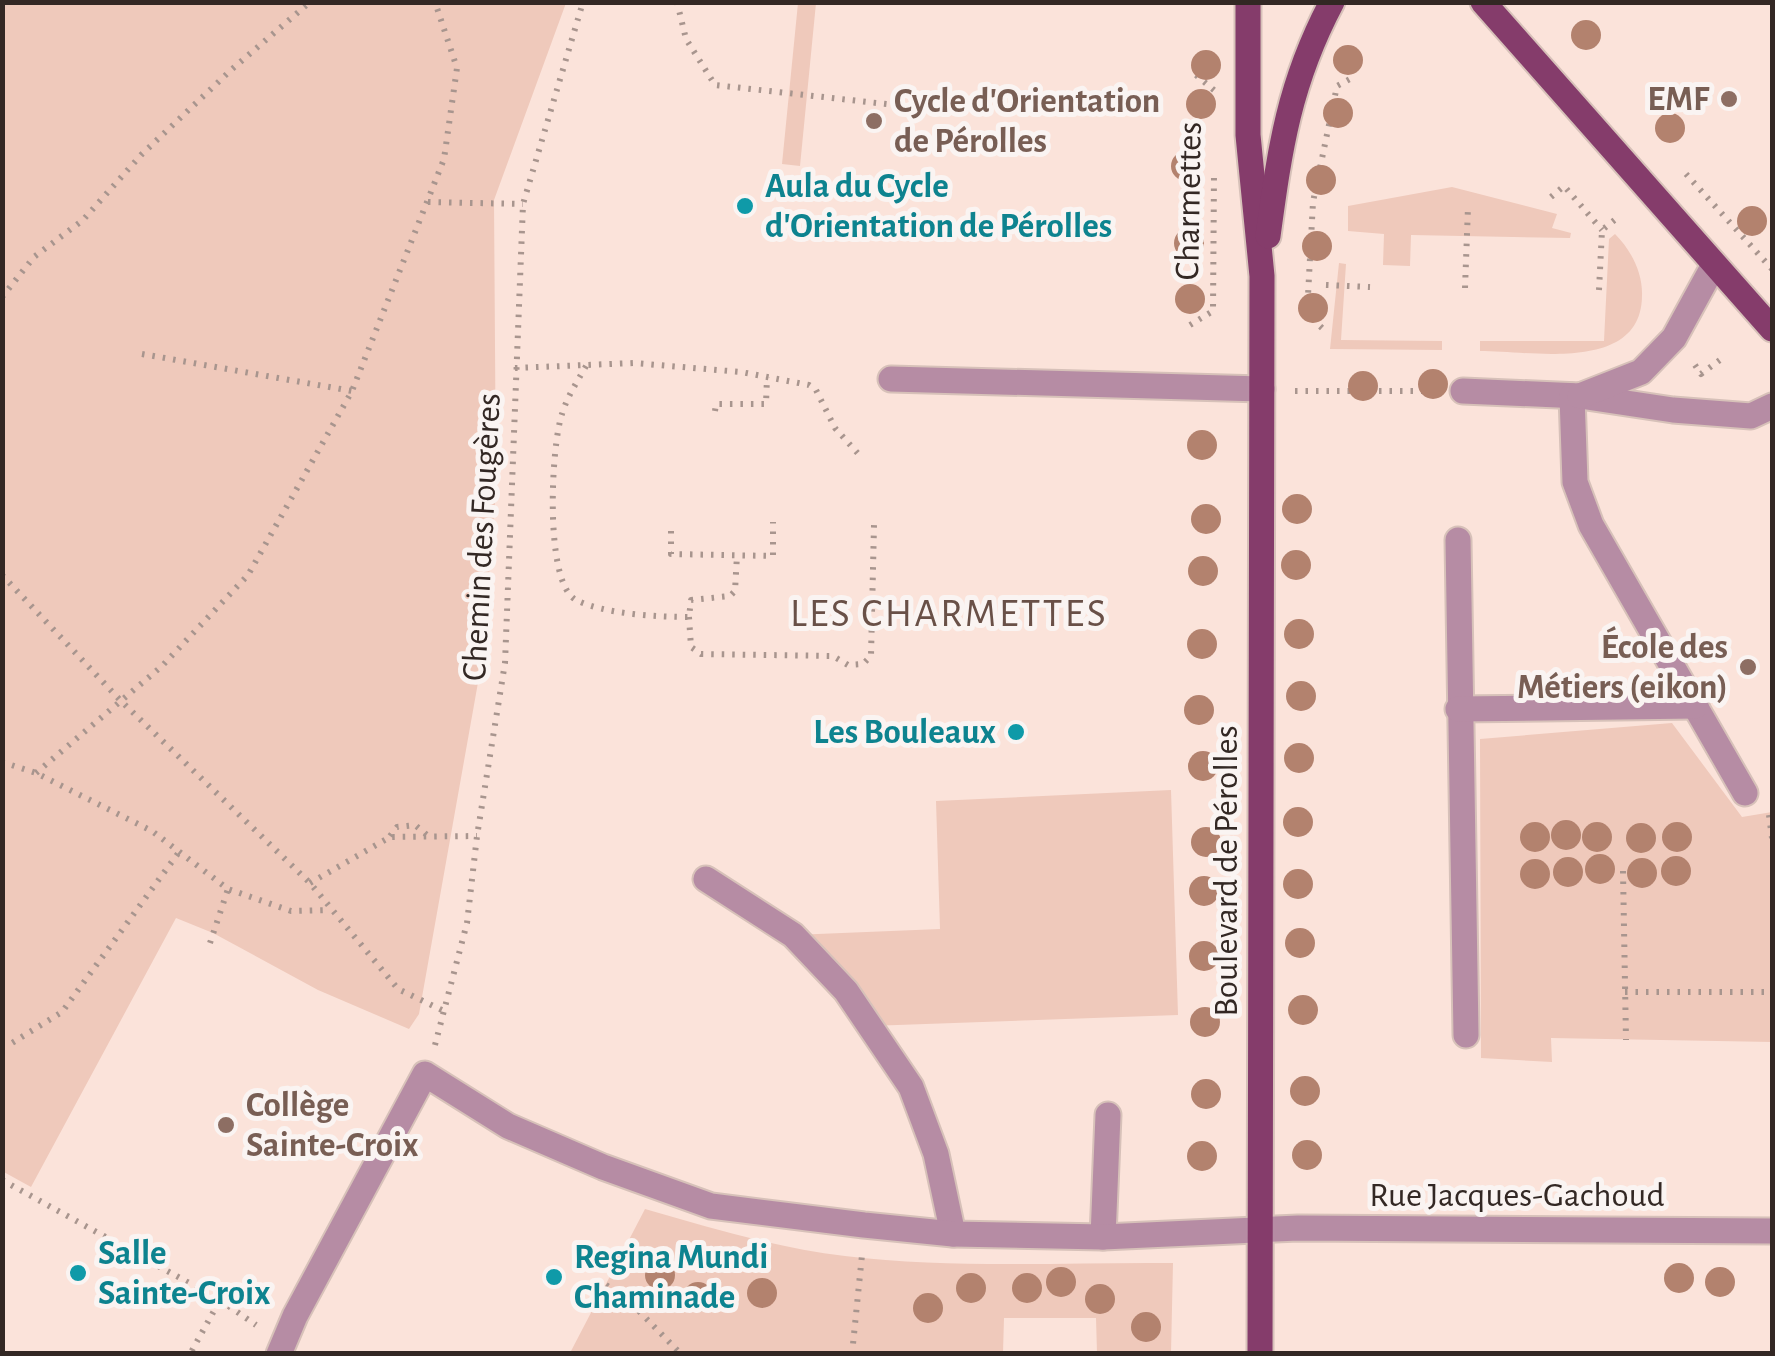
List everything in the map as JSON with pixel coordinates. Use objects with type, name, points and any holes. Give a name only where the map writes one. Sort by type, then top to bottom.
[{"type":"main road","name":"Boulevard de Pérolles","points":[[1248,2],[1248,134],[1262,276],[1260,1354]]},
{"type":"main road","name":"Boulevard de Pérolles","points":[[1262,276],[1283,129],[1314,36],[1332,2]]},
{"type":"main road","points":[[1483,2],[1772,329]]},
{"type":"street","points":[[1576,396],[1640,372],[1674,338],[1714,264]]},
{"type":"street","points":[[891,379],[1262,390]]},
{"type":"street","points":[[1464,391],[1576,396],[1672,410],[1751,416],[1772,406]]},
{"type":"street","points":[[1576,396],[1575,482],[1591,525],[1745,793]]},
{"type":"street","points":[[1458,540],[1466,1035]]},
{"type":"street","points":[[1458,709],[1696,706]]},
{"type":"street","points":[[706,879],[793,936],[846,992],[911,1087],[936,1154],[954,1234]]},
{"type":"street","points":[[279,1354],[295,1316],[425,1074]]},
{"type":"street","name":"Rue Jacques-Gachoud","points":[[425,1074],[508,1126],[603,1167],[711,1206],[864,1224],[954,1234],[1103,1237],[1298,1228],[1772,1231]]},
{"type":"street","points":[[1103,1237],[1108,1115]]},
{"type":"path","points":[[2,297],[34,256],[83,220],[141,155],[230,70],[310,2]]},
{"type":"path","points":[[36,773],[162,666],[248,575],[352,391],[444,159],[456,68],[435,2]]},
{"type":"path","name":"Chemin des Fougères","points":[[425,1074],[446,1012],[467,922],[505,663],[523,204],[584,2]]},
{"type":"path","points":[[678,2],[686,39],[715,85],[913,107]]},
{"type":"path","name":"Charmettes","points":[[1196,75],[1215,91],[1214,110]]},
{"type":"path","points":[[1322,328],[1307,314],[1313,202],[1338,86],[1350,79]]},
{"type":"path","name":"Charmettes","points":[[1190,325],[1213,310],[1214,170]]},
{"type":"path","points":[[1551,197],[1564,186],[1602,230],[1598,290]]},
{"type":"path","points":[[428,202],[523,204]]},
{"type":"path","points":[[1465,288],[1468,207]]},
{"type":"path","points":[[1602,230],[1617,218]]},
{"type":"path","points":[[1326,286],[1370,287]]},
{"type":"path","points":[[142,354],[352,391]]},
{"type":"path","points":[[1694,363],[1702,374],[1724,357]]},
{"type":"path","points":[[516,368],[634,364],[742,372],[809,385],[816,390],[835,428],[862,458]]},
{"type":"path","points":[[586,366],[561,416],[551,485],[552,524],[564,587],[574,599],[643,617],[690,618]]},
{"type":"path","points":[[715,410],[716,404],[766,404],[767,377]]},
{"type":"path","points":[[1320,392],[1464,391]]},
{"type":"path","points":[[671,531],[671,554],[773,556],[774,522]]},
{"type":"path","points":[[738,555],[735,591],[730,596],[691,600],[690,647],[701,654],[833,656],[848,665],[863,664],[871,656],[874,524]]},
{"type":"path","points":[[2,574],[120,700],[310,883],[398,988],[446,1012]]},
{"type":"path","points":[[2,762],[36,773],[152,831],[228,889],[292,910],[331,910]]},
{"type":"path","points":[[310,883],[390,837],[477,836]]},
{"type":"path","points":[[2,1043],[12,1043],[62,1012],[179,852]]},
{"type":"path","points":[[1623,871],[1626,1040]]},
{"type":"path","points":[[210,943],[228,889]]},
{"type":"path","points":[[1625,992],[1772,992]]},
{"type":"path","points":[[2,1180],[220,1300],[190,1354]]},
{"type":"path","points":[[852,1354],[864,1224]]},
{"type":"path","points":[[606,1285],[634,1306],[681,1354]]},
{"type":"shaded area","points":[[2,3],[566,3],[494,200],[496,491],[482,660],[419,1014],[409,1029],[318,990],[213,933],[176,918],[31,1187],[2,1171]]},
{"type":"shaded area","points":[[798,3],[816,3],[800,166],[782,164]]},
{"type":"shaded area","points":[[1452,187],[1557,214],[1552,228],[1571,233],[1570,238],[1411,235],[1410,266],[1383,265],[1384,234],[1348,231],[1348,206]]},
{"type":"shaded area","points":[[1615,234],[1635,262],[1642,287],[1637,320],[1624,337],[1604,347],[1580,352],[1480,351],[1480,341],[1604,341],[1609,239]]},
{"type":"shaded area","points":[[1339,263],[1346,264],[1341,340],[1442,341],[1442,350],[1330,349]]},
{"type":"shaded area","points":[[1672,723],[1742,817],[1772,812],[1772,1042],[1551,1038],[1552,1062],[1481,1058],[1480,739]]},
{"type":"shaded area","points":[[1171,790],[1178,1015],[869,1026],[793,935],[940,929],[936,801]]},
{"type":"shaded area","points":[[645,1209],[769,1243],[845,1256],[968,1264],[1173,1263],[1171,1353],[1097,1353],[1096,1318],[1004,1318],[1003,1353],[570,1353]]},
{"type":"place","name":"EMF","points":[[1729,99]]},
{"type":"place","name":"Cycle d'Orientation de Pérolles","points":[[874,121]]},
{"type":"place","name":"Aula du Cycle d'Orientation de Pérolles","points":[[745,206]]},
{"type":"place","name":"École des Métiers (eikon)","points":[[1748,667]]},
{"type":"place","name":"Les Bouleaux","points":[[1016,732]]},
{"type":"place","name":"Collège Sainte-Croix","points":[[226,1125]]},
{"type":"place","name":"Salle Sainte-Croix","points":[[78,1273]]},
{"type":"place","name":"Regina Mundi Chaminade","points":[[554,1277]]},
{"type":"district","name":"LES CHARMETTES","points":[[949,614]]}]
